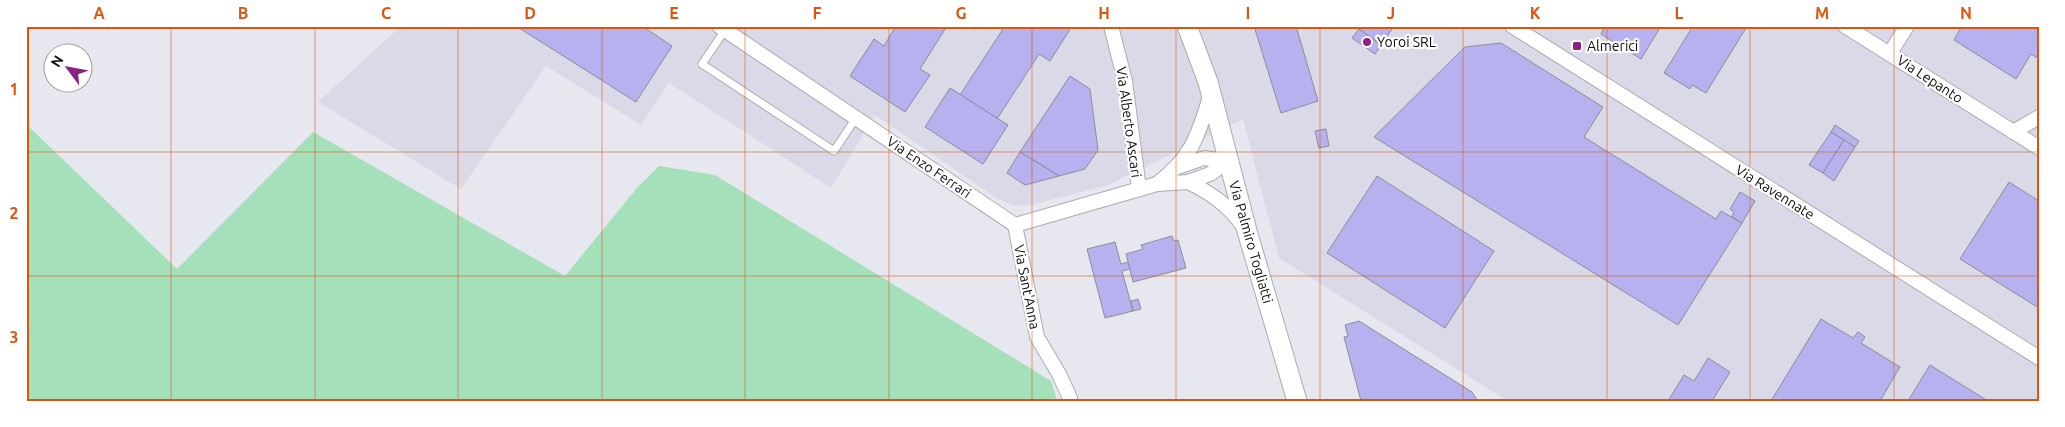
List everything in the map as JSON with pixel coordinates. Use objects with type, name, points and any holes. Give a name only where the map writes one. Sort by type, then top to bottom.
[{"type":"main road","name":"Via Palmiro Togliatti","points":[[1187,26],[1209,88],[1247,231],[1297,401]]},
{"type":"street","name":"Via Alberto Ascari","points":[[1111,26],[1125,81],[1139,189]]},
{"type":"street","name":"Via Palmiro Togliatti","points":[[1193,26],[1209,88]]},
{"type":"street","name":"Via Ravennate","points":[[1512,26],[2039,358]]},
{"type":"street","name":"Via Lepanto","points":[[1845,26],[2039,148]]},
{"type":"street","points":[[1890,53],[1907,26]]},
{"type":"street","name":"Via Enzo Ferrari","points":[[722,28],[1014,225]]},
{"type":"street","points":[[1157,184],[1177,168],[1192,146],[1200,129],[1209,88]]},
{"type":"street","points":[[2013,132],[2039,117]]},
{"type":"street","points":[[1177,168],[1204,158],[1228,161]]},
{"type":"street","points":[[1014,225],[1157,184],[1188,182],[1210,174],[1228,161]]},
{"type":"street","points":[[1188,182],[1220,201],[1233,212],[1247,231]]},
{"type":"street","name":"Via Sant'Anna","points":[[1014,225],[1037,337],[1058,374],[1070,398],[1069,401]]},
{"type":"lane","points":[[722,28],[702,64],[718,75],[834,152],[857,118]]},
{"type":"shaded area","points":[[401,26],[2039,26],[2039,401],[1508,401],[1279,258],[1243,119],[1108,185],[1027,206],[1012,205],[998,199],[875,115],[831,188],[669,83],[641,125],[546,66],[461,189],[318,102]]},
{"type":"green space","points":[[26,124],[177,269],[313,132],[565,276],[637,188],[659,166],[715,175],[1051,381],[1057,400],[26,401]]},
{"type":"building","points":[[516,26],[642,26],[672,46],[636,102]]},
{"type":"building","points":[[896,26],[947,26],[920,69],[930,75],[905,112],[850,76],[874,39],[884,46]]},
{"type":"building","points":[[998,26],[1072,26],[1050,61],[1039,54],[997,119],[960,95],[1003,29]]},
{"type":"building","points":[[1254,26],[1296,26],[1318,101],[1281,113]]},
{"type":"building","points":[[1361,26],[1394,26],[1381,45],[1359,29]]},
{"type":"building","points":[[1605,26],[1661,26],[1641,59],[1601,34]]},
{"type":"building","points":[[1693,26],[1743,26],[1746,28],[1706,93],[1692,85],[1690,89],[1664,73]]},
{"type":"building","points":[[1962,26],[2039,26],[2039,59],[2031,54],[2016,79],[1954,40]]},
{"type":"building","points":[[1359,29],[1381,45],[1375,54],[1352,38]]},
{"type":"building","points":[[1501,43],[1603,107],[1584,137],[1716,219],[1721,211],[1742,223],[1678,325],[1374,137],[1465,47]]},
{"type":"building","points":[[1070,76],[1090,89],[1098,150],[1085,169],[1059,176],[1020,152]]},
{"type":"building","points":[[950,88],[1008,125],[983,164],[925,127]]},
{"type":"building","points":[[1835,125],[1859,141],[1855,147],[1831,132]]},
{"type":"building","points":[[1326,129],[1329,146],[1319,148],[1315,131]]},
{"type":"building","points":[[1831,132],[1844,140],[1823,173],[1809,165]]},
{"type":"building","points":[[1844,140],[1855,147],[1834,181],[1823,173]]},
{"type":"building","points":[[1020,152],[1059,176],[1025,185],[1007,173]]},
{"type":"building","points":[[1377,176],[1494,251],[1445,328],[1327,253]]},
{"type":"building","points":[[2009,182],[2039,201],[2039,308],[1960,259]]},
{"type":"building","points":[[1740,192],[1755,201],[1742,223],[1732,217],[1734,212],[1730,209]]},
{"type":"building","points":[[1172,236],[1174,241],[1178,240],[1186,268],[1133,282],[1126,254],[1143,249],[1141,245]]},
{"type":"building","points":[[1115,242],[1121,264],[1128,262],[1130,269],[1122,271],[1133,311],[1105,318],[1087,249]]},
{"type":"building","points":[[1138,299],[1141,309],[1133,311],[1131,301]]},
{"type":"building","points":[[1821,319],[1853,338],[1858,332],[1865,337],[1861,343],[1900,367],[1880,401],[1771,401]]},
{"type":"building","points":[[1359,321],[1472,392],[1478,401],[1361,401],[1344,337],[1348,336],[1345,325]]},
{"type":"building","points":[[1708,358],[1730,372],[1712,401],[1668,401],[1684,375],[1694,381]]},
{"type":"building","points":[[1930,365],[1988,401],[1908,401]]},
{"type":"place","name":"Yoroi SRL","points":[[1367,42]]},
{"type":"place","name":"Almerici","points":[[1577,46]]}]
